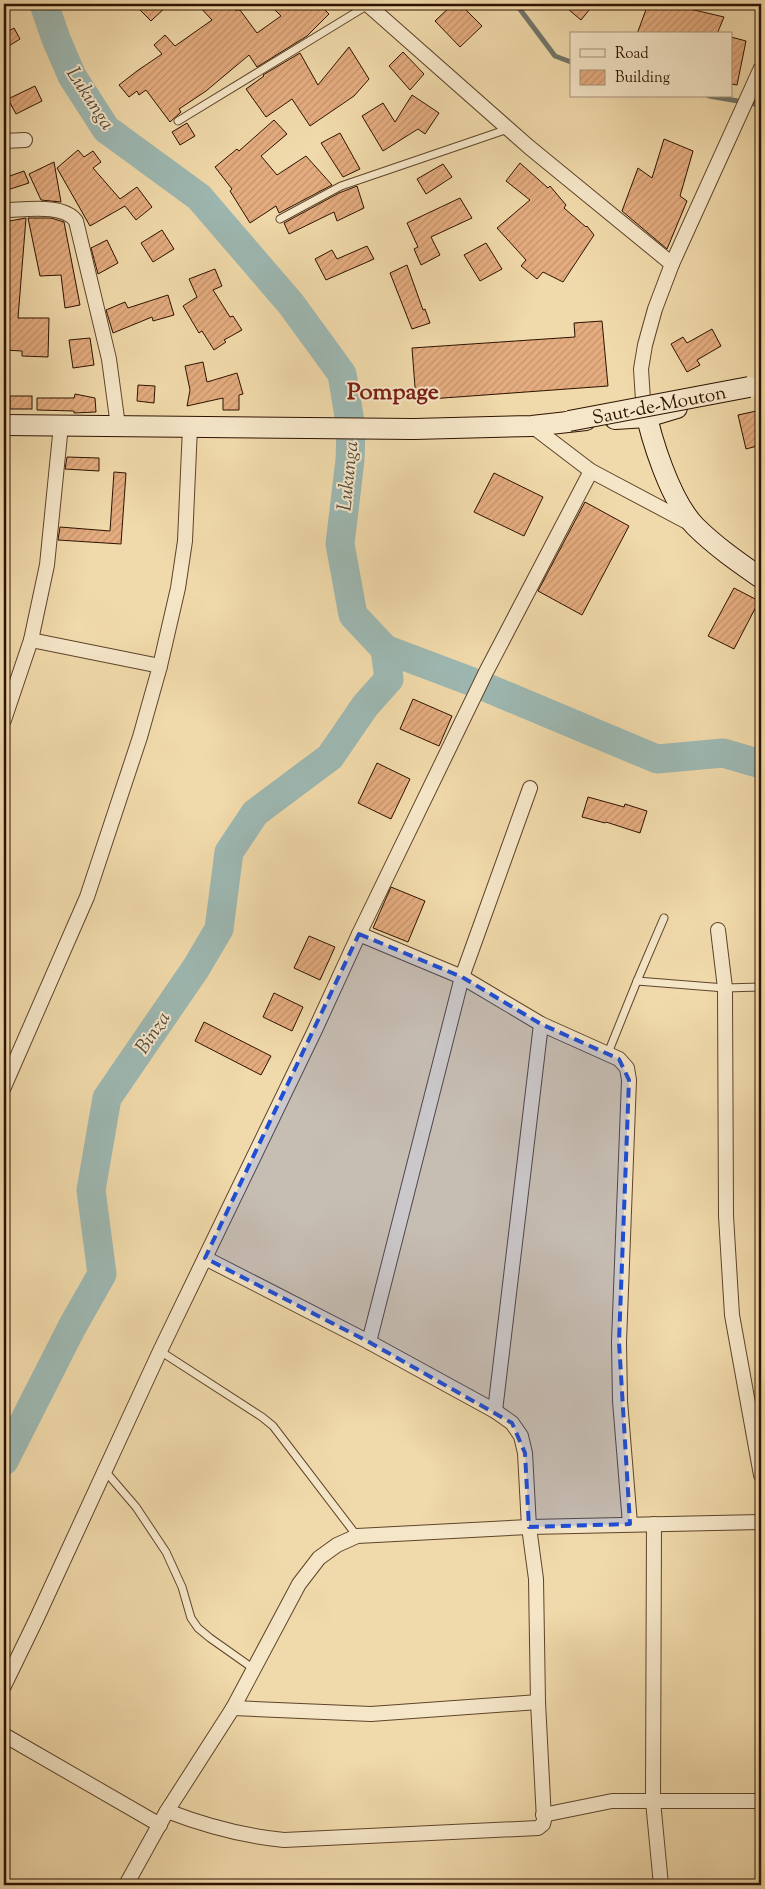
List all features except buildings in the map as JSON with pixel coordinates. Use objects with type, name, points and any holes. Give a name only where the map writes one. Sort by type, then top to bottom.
[{"type":"street","points":[[368,4],[509,129],[672,264]]},
{"type":"street","points":[[694,525],[674,494],[662,465],[645,408],[641,369],[645,345],[672,264],[761,68]]},
{"type":"street","points":[[4,141],[25,140]]},
{"type":"street","points":[[4,210],[66,211],[76,221],[109,359],[118,426]]},
{"type":"street","points":[[4,425],[414,429],[532,426],[645,408],[755,386]]},
{"type":"street","name":"Saut-de-Mouton","points":[[569,421],[755,386]]},
{"type":"street","points":[[4,720],[31,640],[47,565],[61,425]]},
{"type":"street","points":[[532,426],[591,471],[694,525],[726,554],[761,578]]},
{"type":"street","points":[[4,1087],[88,898],[140,737],[160,666],[178,588],[185,541],[190,427]]},
{"type":"street","points":[[4,1686],[79,1524],[106,1472],[160,1352],[315,1030],[358,934],[475,698],[486,672],[591,471]]},
{"type":"street","points":[[31,640],[160,666]]},
{"type":"street","points":[[369,1342],[462,976],[530,788]]},
{"type":"street","points":[[718,930],[724,988],[726,1216],[732,1315],[761,1475]]},
{"type":"street","points":[[358,934],[462,976],[541,1024],[619,1059],[626,1068],[629,1080],[618,1342],[620,1400],[630,1524]]},
{"type":"street","points":[[495,1411],[541,1024]]},
{"type":"street","points":[[166,1811],[197,1822],[254,1837],[284,1840],[538,1828],[543,1824],[538,1702],[536,1579],[529,1527],[525,1453],[521,1436],[512,1423],[495,1411],[369,1342],[205,1258]]},
{"type":"street","points":[[126,1885],[166,1811],[233,1708],[299,1584],[320,1558],[337,1546],[358,1536],[529,1527],[761,1522]]},
{"type":"street","points":[[654,1524],[653,1801],[661,1885]]},
{"type":"street","points":[[233,1708],[371,1714],[538,1702]]},
{"type":"street","points":[[4,1735],[160,1825]]},
{"type":"street","points":[[543,1815],[612,1801],[761,1801]]},
{"type":"lane","points":[[178,121],[368,4]]},
{"type":"lane","points":[[280,219],[341,186],[509,129]]},
{"type":"lane","points":[[608,1054],[664,918]]},
{"type":"lane","points":[[637,981],[724,988],[761,987]]},
{"type":"lane","points":[[160,1352],[262,1417],[273,1426],[358,1536]]},
{"type":"lane","points":[[106,1472],[136,1507],[166,1552],[182,1587],[191,1618],[198,1628],[254,1668]]},
{"type":"highlighted area","points":[[359,934],[462,977],[541,1024],[619,1059],[629,1080],[619,1342],[630,1524],[529,1527],[525,1453],[512,1423],[369,1342],[205,1258]]},
{"type":"waterway","name":"Lukunga","points":[[44,4],[56,39],[72,76],[106,129],[199,197],[291,304],[342,374],[351,428],[350,460],[340,544],[353,615],[385,649],[478,684],[657,759],[723,753],[761,764]]},
{"type":"waterway","points":[[516,4],[555,56],[570,62]]},
{"type":"waterway","points":[[721,98],[761,105]]},
{"type":"waterway","name":"Binza","points":[[4,1461],[72,1327],[102,1274],[91,1190],[107,1098],[196,968],[219,929],[229,852],[255,813],[330,757],[365,706],[389,679],[385,649]]},
{"type":"district","name":"Pompage","points":[[393,391]]}]
